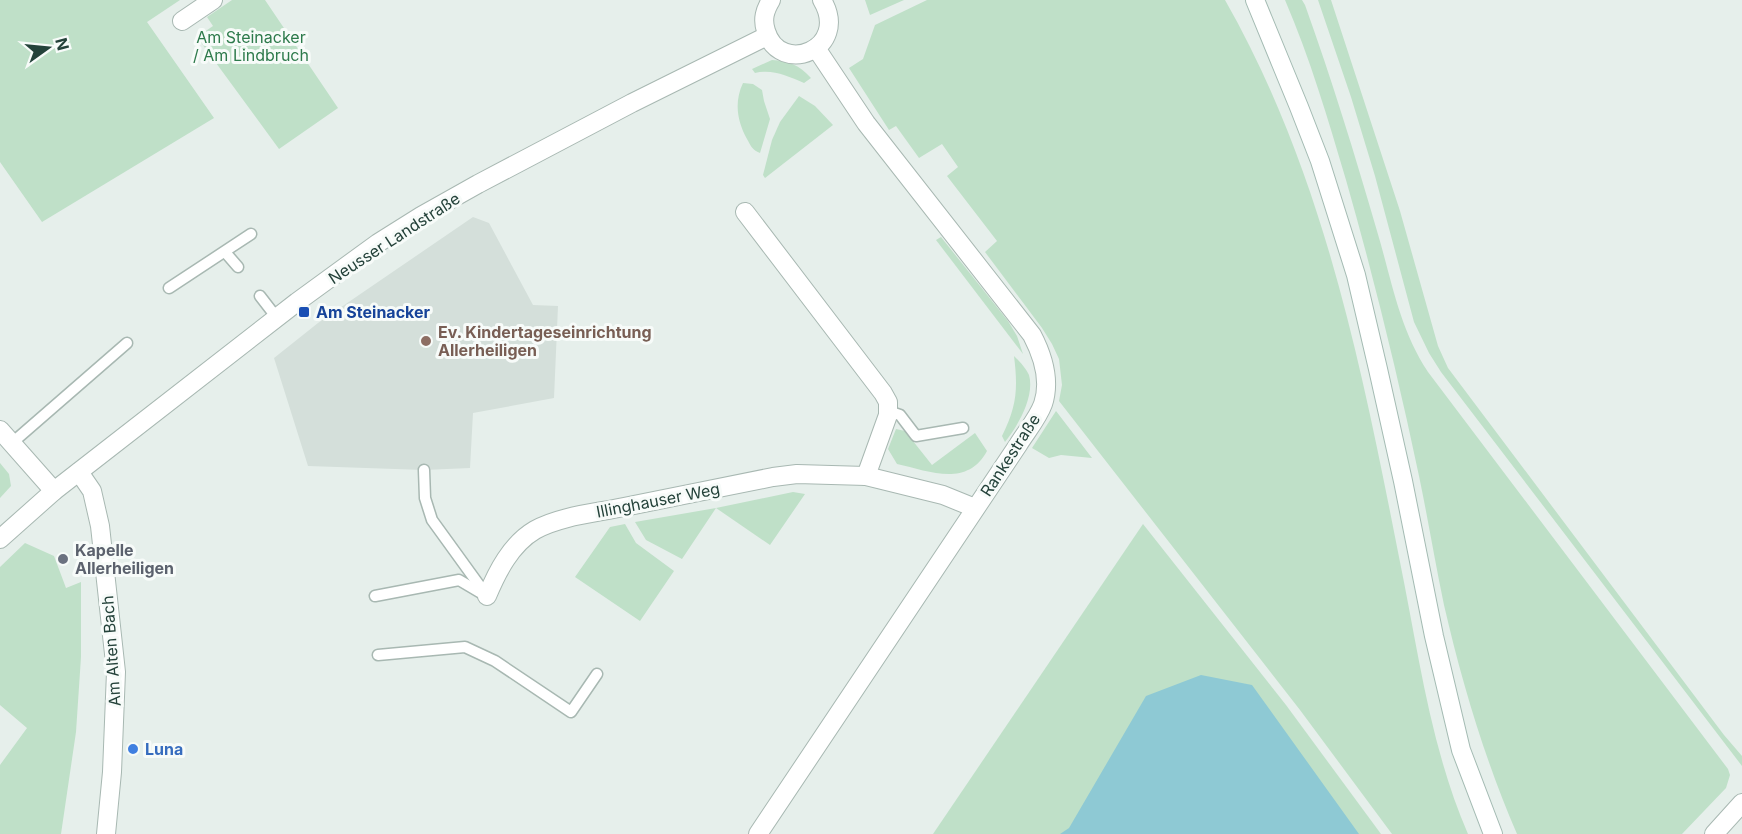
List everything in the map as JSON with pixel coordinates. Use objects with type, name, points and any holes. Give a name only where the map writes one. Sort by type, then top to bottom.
[{"type":"street","points":[[182,21],[213,0]]},
{"type":"street","points":[[771,0],[764,13],[767,36],[773,45],[783,52],[793,54],[804,54],[816,48],[826,36],[830,22],[823,0]]},
{"type":"street","points":[[1255,0],[1320,161],[1356,275],[1461,750],[1493,834]]},
{"type":"street","name":"Neusser Landstraße","points":[[0,539],[54,491],[277,318],[369,250],[421,216],[632,103],[767,36]]},
{"type":"street","name":"Rankestraße","points":[[758,834],[1018,445],[1043,405],[1046,383],[1041,354],[1032,335],[866,123],[816,48]]},
{"type":"street","points":[[746,212],[888,402],[888,415],[866,476]]},
{"type":"street","points":[[6,437],[54,491]]},
{"type":"street","name":"Am Alten Bach","points":[[79,472],[92,491],[100,526],[116,672],[112,772],[106,834]]},
{"type":"street","name":"Illinghauser Weg","points":[[487,596],[499,569],[516,547],[534,531],[556,522],[592,513],[773,477],[797,474],[866,476],[943,495],[975,508]]},
{"type":"street","points":[[1714,834],[1742,803]]},
{"type":"lane","points":[[169,288],[251,234]]},
{"type":"lane","points":[[225,252],[238,267]]},
{"type":"lane","points":[[260,296],[277,318]]},
{"type":"lane","points":[[6,437],[127,343]]},
{"type":"lane","points":[[888,411],[900,415],[916,436],[963,428]]},
{"type":"lane","points":[[424,471],[425,498],[432,520],[487,596]]},
{"type":"lane","points":[[375,596],[459,579],[487,596]]},
{"type":"lane","points":[[378,655],[465,647],[495,661],[571,712],[597,674]]},
{"type":"shaded area","name":"Ev. Kindertageseinrichtung Allerheiligen","points":[[473,217],[489,223],[533,305],[558,306],[554,398],[473,413],[470,468],[424,470],[308,466],[274,358],[318,323]]},
{"type":"green space","points":[[0,0],[180,0],[147,22],[214,118],[42,222],[0,162]]},
{"type":"green space","name":"Am Steinacker / Am Lindbruch","points":[[232,0],[265,0],[338,108],[279,149],[197,37],[213,26],[207,17]]},
{"type":"green space","points":[[865,0],[904,0],[870,15]]},
{"type":"green space","points":[[927,0],[1225,0],[1259,65],[1288,132],[1313,201],[1334,271],[1370,413],[1434,732],[1455,801],[1468,834],[1392,834],[1300,710],[1059,401],[1062,385],[1059,359],[1042,328],[985,252],[997,241],[947,176],[958,167],[942,144],[919,158],[896,126],[889,130],[849,68],[863,59],[875,25]]},
{"type":"green space","points":[[1285,0],[1302,0],[1305,5],[1352,146],[1397,304],[1418,355],[1428,372],[1728,769],[1730,775],[1726,788],[1682,834],[1517,834],[1485,750],[1458,663],[1403,401],[1376,290],[1318,89]]},
{"type":"green space","points":[[1318,0],[1331,0],[1400,211],[1438,346],[1448,368],[1742,756],[1742,766],[1441,372],[1429,353],[1414,322],[1375,176]]},
{"type":"green space","points":[[772,60],[793,64],[811,78],[804,83],[774,73],[755,73],[752,69]]},
{"type":"green space","points":[[743,83],[753,84],[762,90],[770,119],[760,153],[751,146],[739,118],[738,97]]},
{"type":"green space","points":[[799,96],[815,106],[833,125],[765,178],[763,175],[772,140],[780,122]]},
{"type":"green space","points":[[941,237],[1008,321],[1017,336],[1023,354],[936,240]]},
{"type":"green space","points":[[1014,356],[1029,375],[1030,392],[1020,419],[1005,442],[1002,436],[1011,415],[1015,397]]},
{"type":"green space","points":[[1056,411],[1092,458],[1061,455],[1049,458],[1032,448]]},
{"type":"green space","points":[[896,429],[905,431],[932,465],[975,433],[987,451],[969,470],[958,473],[934,473],[897,464],[888,449]]},
{"type":"green space","points":[[0,463],[9,474],[11,486],[0,498]]},
{"type":"green space","points":[[793,492],[805,494],[770,545],[716,508]]},
{"type":"green space","points":[[716,508],[682,559],[646,540],[635,522]]},
{"type":"green space","points":[[625,524],[636,543],[674,571],[640,621],[575,577],[610,527]]},
{"type":"green space","points":[[1143,524],[1286,705],[1381,834],[933,834]]},
{"type":"green space","points":[[25,543],[54,556],[66,588],[81,582],[81,657],[76,732],[61,834],[0,834],[0,765],[27,728],[0,705],[0,567]]},
{"type":"water","points":[[1201,675],[1252,685],[1359,834],[1060,834],[1069,828],[1146,696]]},
{"type":"place","name":"Am Steinacker","points":[[304,312]]},
{"type":"place","name":"Ev. Kindertageseinrichtung Allerheiligen","points":[[426,341]]},
{"type":"place","name":"Kapelle Allerheiligen","points":[[63,559]]},
{"type":"place","name":"Luna","points":[[133,749]]}]
